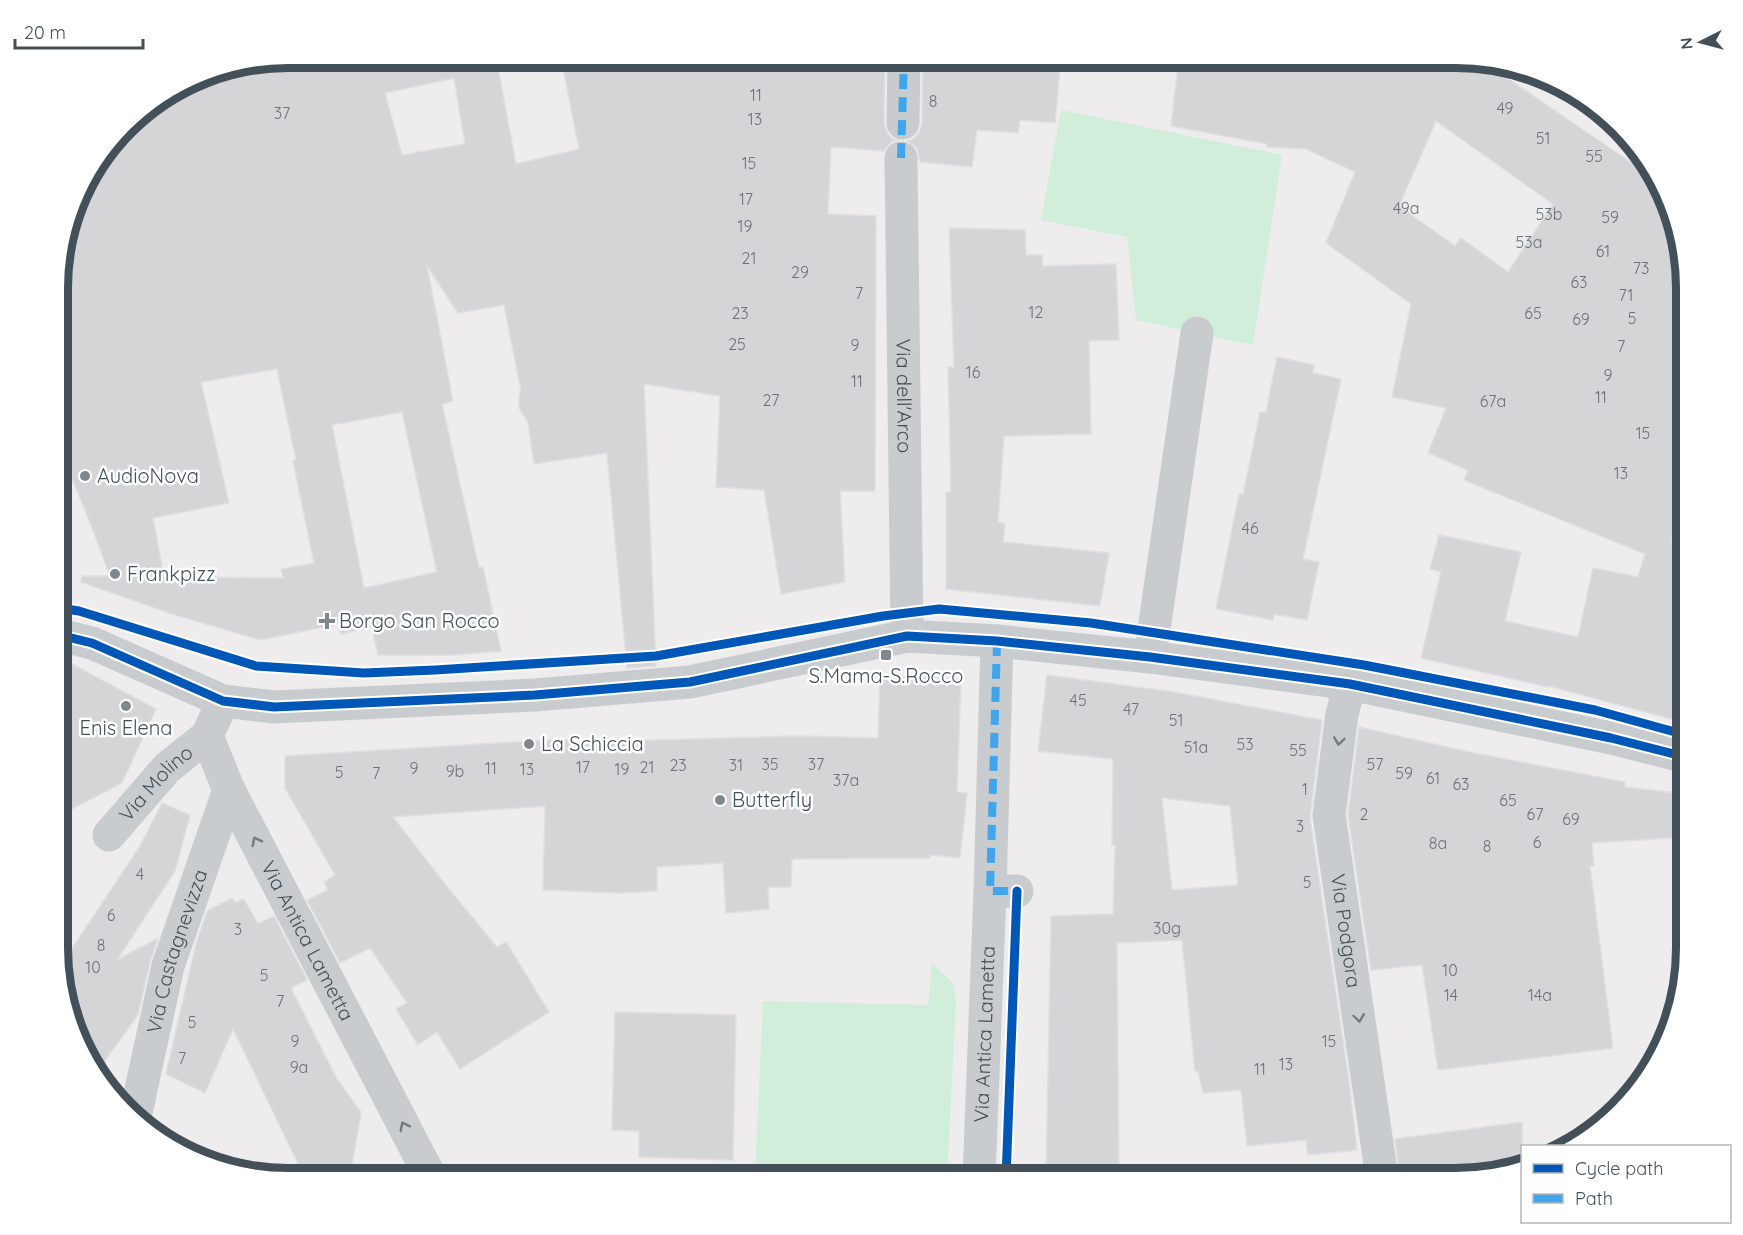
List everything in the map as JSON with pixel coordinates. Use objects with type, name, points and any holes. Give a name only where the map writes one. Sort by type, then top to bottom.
[{"type":"street","points":[[903,68],[903,123]]},
{"type":"street","name":"Via dell'Arco","points":[[901,158],[907,636]]},
{"type":"street","points":[[1150,657],[1197,333]]},
{"type":"street","points":[[68,637],[92,643],[223,701],[274,706],[535,695],[690,682],[907,636],[997,641],[1150,657],[1350,684],[1611,738],[1676,754]]},
{"type":"street","name":"Via Antica Lametta","points":[[980,1168],[1004,891],[997,641]]},
{"type":"street","name":"Via Podgora","points":[[1350,684],[1342,714],[1329,814],[1381,1168]]},
{"type":"street","points":[[207,736],[223,701]]},
{"type":"street","name":"Via Antica Lametta","points":[[207,736],[229,790],[426,1168]]},
{"type":"street","name":"Via Molino","points":[[109,835],[167,768],[207,736]]},
{"type":"street","name":"Via Castagnevizza","points":[[137,1108],[168,966],[229,790]]},
{"type":"green space","points":[[1061,110],[1282,155],[1253,345],[1136,320],[1127,237],[1041,220]]},
{"type":"green space","points":[[932,964],[952,982],[956,1000],[948,1168],[755,1168],[763,1001],[928,1005]]},
{"type":"building","points":[[273,68],[498,68],[516,164],[579,149],[563,68],[885,68],[884,123],[887,133],[897,140],[891,142],[884,151],[831,147],[828,214],[876,216],[875,491],[840,491],[845,582],[781,594],[764,490],[716,487],[720,396],[644,384],[656,666],[627,668],[607,453],[534,464],[528,422],[519,408],[521,391],[504,305],[458,313],[427,266],[453,401],[442,404],[479,568],[483,567],[501,651],[452,655],[378,655],[372,627],[341,634],[338,624],[260,640],[172,614],[81,582],[82,576],[110,576],[68,468],[69,259],[79,217],[90,190],[122,142],[142,122],[177,97],[203,84],[231,75]],"holes":[[[454,78],[465,144],[402,155],[385,93]],[[277,369],[314,563],[281,569],[283,578],[164,577],[153,518],[229,503],[201,382]],[[402,412],[437,572],[364,588],[332,425]]]},
{"type":"building","points":[[923,68],[1060,68],[1055,123],[1020,120],[1018,133],[977,130],[972,167],[920,162],[917,148],[907,141],[919,133],[922,124]]},
{"type":"building","points":[[1178,68],[1470,68],[1499,72],[1641,169],[1646,179],[1644,182],[1653,190],[1664,217],[1674,259],[1676,288],[1676,528],[1671,542],[1676,543],[1676,720],[1549,686],[1421,658],[1441,572],[1430,569],[1439,535],[1521,552],[1505,621],[1578,637],[1593,568],[1638,577],[1645,554],[1464,480],[1468,470],[1428,453],[1446,408],[1392,397],[1411,304],[1326,243],[1355,172],[1306,149],[1267,147],[1268,144],[1171,126]],"holes":[[[1436,121],[1553,204],[1508,272],[1461,238],[1455,246],[1399,206]]]},
{"type":"building","points":[[949,228],[1025,230],[1026,255],[1042,255],[1043,266],[1116,264],[1119,340],[1089,341],[1091,434],[1004,436],[998,522],[1005,524],[1003,542],[1109,553],[1100,606],[946,589],[946,492],[951,492],[948,367],[954,367]]},
{"type":"building","points":[[1277,357],[1314,365],[1313,373],[1341,379],[1303,559],[1319,562],[1307,620],[1274,614],[1273,620],[1216,609],[1239,494],[1243,495],[1260,412],[1266,412]]},
{"type":"building","points":[[68,662],[156,709],[122,783],[72,809],[68,799]]},
{"type":"building","points":[[880,675],[961,679],[957,792],[967,793],[960,858],[931,855],[929,858],[792,859],[791,887],[768,887],[769,909],[726,913],[723,863],[657,867],[657,891],[619,893],[543,890],[545,806],[393,817],[497,947],[506,942],[549,1012],[460,1069],[437,1032],[418,1045],[396,1009],[407,1003],[370,948],[340,963],[307,900],[328,890],[324,882],[335,875],[285,788],[285,756],[549,740],[799,736],[878,738]]},
{"type":"building","points":[[1047,675],[1174,692],[1322,720],[1310,818],[1357,1150],[1308,1155],[1306,1140],[1247,1146],[1241,1090],[1203,1093],[1198,1071],[1195,1071],[1182,940],[1117,943],[1119,1168],[1046,1168],[1051,916],[1113,914],[1115,845],[1112,845],[1113,759],[1038,751]],"holes":[[[1162,798],[1230,806],[1238,885],[1172,890]]]},
{"type":"building","points":[[1359,727],[1474,753],[1625,782],[1625,787],[1676,793],[1676,838],[1592,843],[1594,866],[1590,866],[1613,1048],[1438,1070],[1422,965],[1371,970],[1348,815]]},
{"type":"building","points":[[162,803],[190,815],[175,871],[117,960],[158,938],[138,1015],[102,1065],[90,1045],[79,1018],[69,976],[68,954],[140,846]]},
{"type":"building","points":[[232,898],[235,902],[244,899],[258,924],[274,916],[307,980],[291,988],[337,1079],[361,1112],[352,1168],[300,1168],[233,1029],[205,1093],[166,1074],[196,944],[207,911]]},
{"type":"building","points":[[615,1012],[736,1015],[733,1160],[639,1157],[639,1131],[612,1130]]},
{"type":"building","points":[[1522,1122],[1521,1157],[1484,1166],[1399,1168],[1395,1139]]},
{"type":"marked path","points":[[901,158],[904,68]]},
{"type":"marked path","points":[[997,641],[990,891],[1017,891]]},
{"type":"cycle path","points":[[68,609],[256,666],[364,673],[656,656],[883,616],[939,609],[1091,623],[1364,665],[1595,710],[1676,732]]},
{"type":"cycle path","points":[[68,637],[92,643],[223,701],[274,707],[535,695],[690,682],[907,636],[997,641],[1150,657],[1350,684],[1611,738],[1676,754]]},
{"type":"cycle path","points":[[1006,1168],[1017,891]]},
{"type":"place","name":"AudioNova","points":[[85,476]]},
{"type":"place","name":"Frankpizz","points":[[115,574]]},
{"type":"place","name":"Borgo San Rocco","points":[[327,621]]},
{"type":"place","name":"S.Mama-S.Rocco","points":[[886,655]]},
{"type":"place","name":"Enis Elena","points":[[126,706]]},
{"type":"place","name":"La Schiccia","points":[[529,744]]},
{"type":"place","name":"Butterfly","points":[[720,800]]}]
